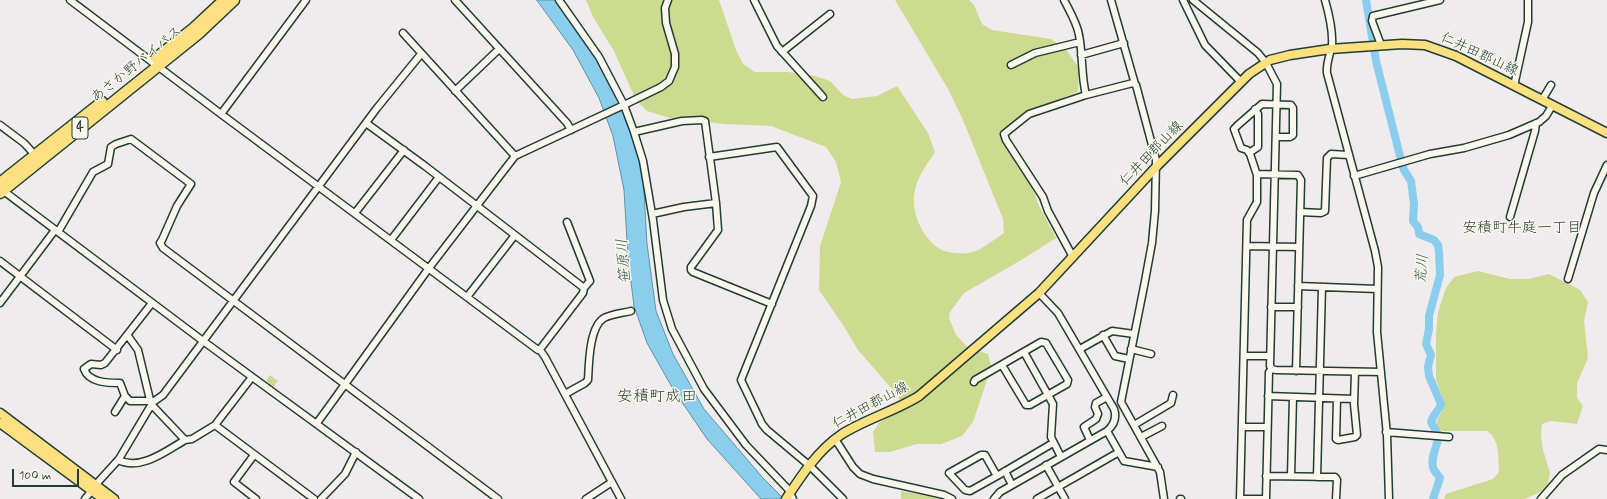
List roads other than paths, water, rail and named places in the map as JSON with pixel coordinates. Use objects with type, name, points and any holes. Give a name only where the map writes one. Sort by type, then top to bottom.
[{"type":"highway","name":"あさか野バイパス","points":[[1,190],[155,64],[224,0]]},
{"type":"highway","name":"あさか野バイパス","points":[[1,190],[34,155],[203,29],[234,0]]},
{"type":"main road","name":"仁井田郡山線","points":[[789,497],[818,455],[835,439],[851,429],[919,396],[1039,293],[1157,166],[1241,82],[1254,70],[1266,63],[1284,56],[1330,50],[1381,45],[1417,44],[1456,56],[1607,133]]},
{"type":"main road","points":[[0,413],[93,488],[103,499]]},
{"type":"main road","points":[[0,423],[93,488],[114,499]]},
{"type":"street","points":[[70,0],[537,349],[540,349],[621,499]]},
{"type":"street","points":[[221,114],[306,0]]},
{"type":"street","points":[[455,0],[567,123],[571,130]]},
{"type":"street","points":[[559,0],[599,58],[634,132],[643,161],[652,214],[663,300],[672,329],[704,389],[746,445],[789,497]]},
{"type":"street","points":[[317,423],[429,268],[515,156],[623,106],[661,87],[669,81],[675,67],[675,54],[666,24],[665,8],[668,0]]},
{"type":"street","points":[[754,0],[782,52],[823,98]]},
{"type":"street","points":[[1064,0],[1077,27],[1080,42],[1083,85],[1086,95]]},
{"type":"street","points":[[1111,0],[1155,154],[1157,166],[1152,243],[1121,402],[1158,467],[1164,499]]},
{"type":"street","points":[[1183,0],[1204,45],[1241,82]]},
{"type":"street","points":[[1193,0],[1258,53],[1266,63],[1276,82],[1277,104],[1269,364],[1272,369]]},
{"type":"street","points":[[1325,0],[1330,16],[1332,43],[1327,61],[1327,73],[1378,267],[1377,332],[1386,432],[1389,499]]},
{"type":"street","points":[[1381,45],[1372,21],[1373,16],[1440,0]]},
{"type":"street","points":[[1514,86],[1528,22],[1528,0]]},
{"type":"street","points":[[782,52],[830,14]]},
{"type":"street","points":[[403,33],[515,156]]},
{"type":"street","points":[[1011,65],[1035,53],[1080,42]]},
{"type":"street","points":[[1081,55],[1124,43]]},
{"type":"street","points":[[455,91],[499,50]]},
{"type":"street","points":[[152,303],[117,350],[104,364],[89,365],[84,370],[88,375],[103,383],[120,383],[126,396],[133,402],[150,402],[163,395],[318,186],[421,54]]},
{"type":"street","points":[[1073,257],[1048,211],[1043,196],[1006,140],[1004,134],[1029,114],[1086,95],[1131,83],[1135,84]]},
{"type":"street","points":[[1542,100],[1551,85]]},
{"type":"street","points":[[1272,369],[1269,372],[1265,499],[1240,499],[1248,218],[1257,202],[1257,174],[1249,152],[1241,148],[1234,129],[1262,104],[1291,104],[1293,107],[1294,134],[1290,137],[1276,137]]},
{"type":"street","points":[[1354,176],[1430,154],[1490,141],[1536,123],[1546,116],[1552,106]]},
{"type":"street","points":[[1249,152],[1258,147],[1258,114],[1255,109]]},
{"type":"street","points":[[634,132],[677,122],[702,120],[705,124],[716,203],[718,230],[691,267],[691,270],[772,304]]},
{"type":"street","points":[[366,123],[404,150],[584,288]]},
{"type":"street","points":[[1510,217],[1536,128],[1536,123]]},
{"type":"street","points":[[0,124],[24,143],[34,155]]},
{"type":"street","points":[[0,303],[56,231],[93,173],[97,169],[108,164],[111,148],[116,144],[131,140],[191,184],[177,206],[161,242],[162,248],[498,499]]},
{"type":"street","points":[[709,157],[777,147],[813,196],[813,201],[741,378],[742,383],[767,430],[810,466],[843,499]]},
{"type":"street","points":[[355,213],[404,150]]},
{"type":"street","points":[[1300,212],[1322,213],[1325,211],[1327,158],[1331,154],[1348,155]]},
{"type":"street","points":[[1568,280],[1594,193],[1607,164]]},
{"type":"street","points":[[1257,174],[1298,175],[1300,178],[1296,370]]},
{"type":"street","points":[[391,240],[439,177]]},
{"type":"street","points":[[1,190],[203,341],[419,499]]},
{"type":"street","points":[[652,214],[684,207],[716,203]]},
{"type":"street","points":[[540,349],[583,293],[584,288],[590,280],[567,222]]},
{"type":"street","points":[[467,297],[515,235]]},
{"type":"street","points":[[1247,246],[1299,247]]},
{"type":"street","points":[[0,261],[117,350]]},
{"type":"street","points":[[1298,286],[1377,289]]},
{"type":"street","points":[[1317,477],[1322,287]]},
{"type":"street","points":[[994,499],[999,493],[1012,484],[1107,431],[1113,426],[1116,415],[1080,349],[1058,313],[1039,293]]},
{"type":"street","points":[[1271,307],[1298,307]]},
{"type":"street","points":[[565,394],[588,380],[591,342],[601,321],[607,317],[631,311]]},
{"type":"street","points":[[1080,349],[1113,330],[1134,334]]},
{"type":"street","points":[[1103,335],[1115,356],[1129,359]]},
{"type":"street","points":[[128,336],[138,350],[150,402],[185,440]]},
{"type":"street","points":[[974,382],[975,380],[1041,342],[1046,343],[1068,380],[1067,384],[1030,406],[1025,404],[1002,365]]},
{"type":"street","points":[[1131,350],[1151,354]]},
{"type":"street","points":[[1024,352],[1054,405],[1050,437],[1061,457]]},
{"type":"street","points":[[1244,356],[1270,356]]},
{"type":"street","points":[[1272,369],[1380,372]]},
{"type":"street","points":[[1337,398],[1336,438],[1338,440],[1356,436],[1354,399],[1355,372]]},
{"type":"street","points":[[118,460],[124,462],[146,462],[185,440],[191,440],[215,425],[252,376]]},
{"type":"street","points":[[1134,425],[1171,403],[1173,395]]},
{"type":"street","points":[[115,412],[126,396]]},
{"type":"street","points":[[1268,396],[1354,399]]},
{"type":"street","points":[[1090,440],[1084,427],[1096,419],[1098,414],[1095,407],[1096,403],[1107,397]]},
{"type":"street","points":[[1291,476],[1293,397]]},
{"type":"street","points":[[85,499],[118,460],[150,402]]},
{"type":"street","points":[[215,425],[314,499]]},
{"type":"street","points":[[1141,438],[1162,426]]},
{"type":"street","points":[[1242,427],[1268,427]]},
{"type":"street","points":[[1107,431],[1125,462],[1158,467]]},
{"type":"street","points":[[1386,432],[1449,437]]},
{"type":"street","points":[[835,439],[860,474],[873,480],[944,495],[952,499]]},
{"type":"street","points":[[997,476],[985,455],[981,455],[949,474],[965,490],[970,491],[997,476],[1053,443]]},
{"type":"street","points":[[1541,499],[1570,468],[1599,449],[1607,450]]},
{"type":"street","points":[[321,499],[345,474],[356,452]]},
{"type":"street","points":[[1038,499],[1058,486],[1119,452]]},
{"type":"street","points":[[254,455],[234,482],[256,499]]},
{"type":"street","points":[[1046,465],[1065,499]]},
{"type":"street","points":[[1005,471],[1012,484]]},
{"type":"street","points":[[1266,476],[1335,477],[1337,480],[1336,499]]},
{"type":"street","points":[[586,499],[612,482]]},
{"type":"water","points":[[537,0],[558,0],[616,87],[633,132],[643,174],[647,244],[656,311],[673,354],[704,409],[763,478],[784,499],[761,499],[707,439],[673,389],[647,343],[634,306],[628,258],[624,190],[613,136],[599,98],[573,50]]},
{"type":"waterway","name":"荒川","points":[[1366,0],[1376,61],[1401,160],[1404,170],[1411,181],[1414,204],[1413,221],[1418,227],[1419,234],[1434,240],[1438,245],[1439,252],[1440,275],[1429,316],[1429,329],[1426,344],[1431,355],[1428,367],[1429,376],[1441,404],[1431,422],[1439,436],[1432,462],[1434,470],[1440,478],[1433,499]]},
{"type":"district","name":"安積町牛庭一丁目","points":[[1522,229]]},
{"type":"district","name":"安積町成田","points":[[657,398]]},
{"type":"water label","name":"笹原川","points":[[625,261]]}]
